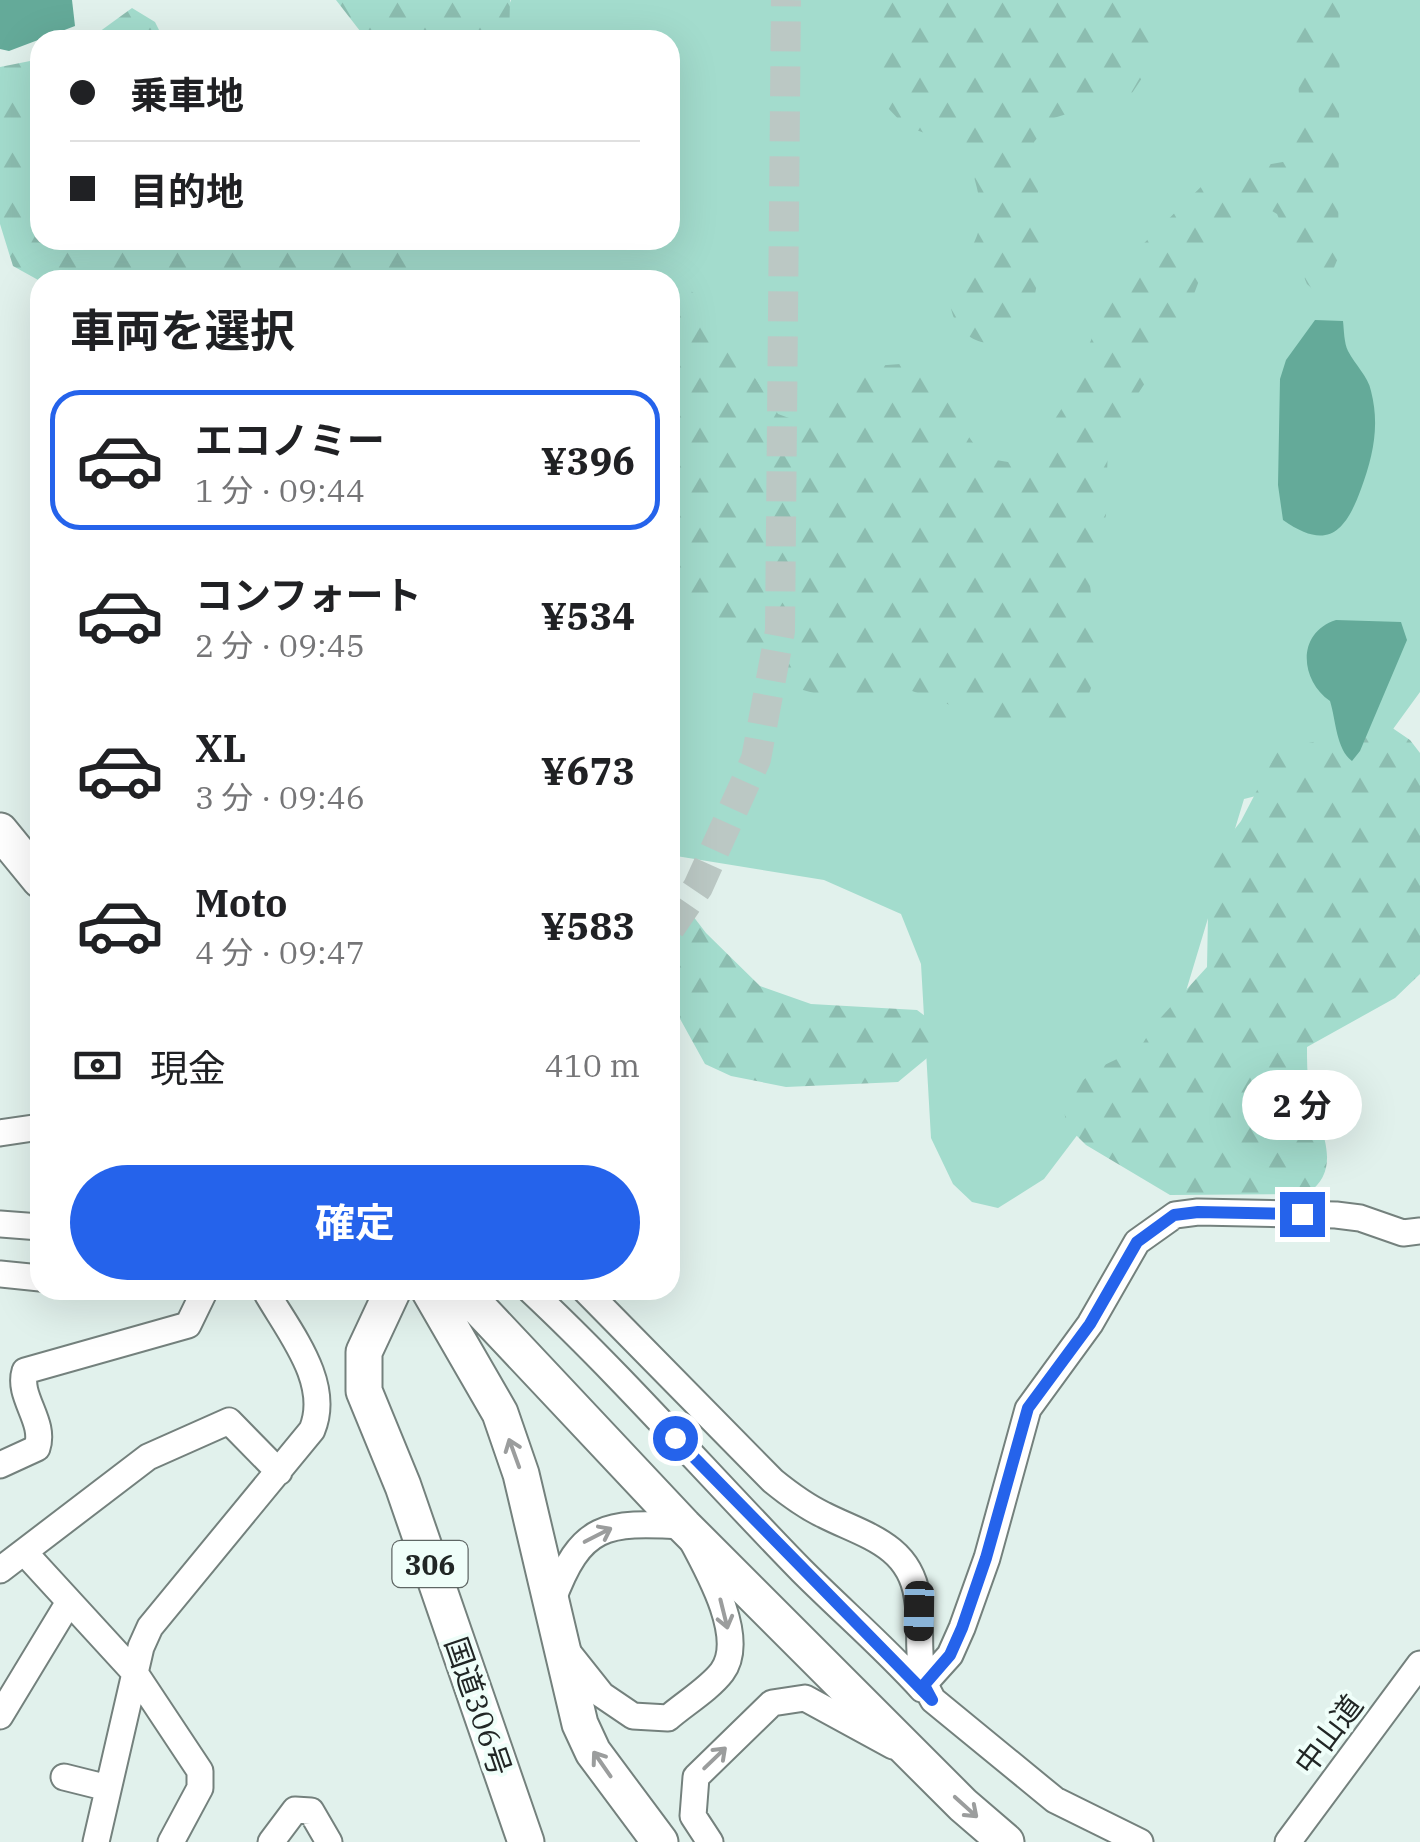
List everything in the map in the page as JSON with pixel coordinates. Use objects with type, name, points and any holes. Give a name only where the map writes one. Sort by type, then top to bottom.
[{"type":"highway","points":[[0,830],[30,868]]},
{"type":"highway","name":"国道306号","points":[[387,1300],[364,1352],[364,1391],[403,1486],[526,1842]]},
{"type":"highway","points":[[435,1300],[500,1413],[522,1474],[580,1724],[593,1752],[660,1842]]},
{"type":"highway","points":[[471,1300],[684,1526],[916,1759],[1006,1842]]},
{"type":"street","points":[[0,1132],[30,1128]]},
{"type":"street","points":[[928,1693],[962,1628],[1003,1502],[1028,1408],[1090,1324],[1137,1242],[1174,1215],[1198,1212],[1336,1215],[1360,1218],[1403,1233],[1420,1230]]},
{"type":"street","points":[[0,1224],[30,1226]]},
{"type":"street","points":[[0,1274],[30,1277]]},
{"type":"street","points":[[0,1465],[38,1448],[42,1435],[22,1381],[25,1371],[188,1325],[200,1300]]},
{"type":"street","points":[[96,1842],[145,1628],[279,1472],[312,1430],[318,1416],[316,1381],[271,1300]]},
{"type":"street","points":[[540,1300],[928,1693],[1055,1800],[1140,1842]]},
{"type":"street","points":[[595,1300],[773,1481],[808,1506],[863,1531],[894,1551],[912,1578],[917,1594],[920,1670],[928,1693]]},
{"type":"street","points":[[0,1570],[148,1457],[229,1421],[279,1472]]},
{"type":"street","points":[[639,1524],[684,1526],[716,1586],[731,1645],[723,1671],[668,1718],[633,1716],[602,1695],[554,1623],[566,1562],[583,1542],[611,1528],[639,1524]]},
{"type":"street","points":[[24,1552],[134,1673],[200,1771],[200,1788],[171,1842]]},
{"type":"street","points":[[0,1716],[69,1602]]},
{"type":"street","name":"中山道","points":[[1288,1842],[1420,1664]]},
{"type":"street","points":[[710,1842],[693,1816],[696,1776],[772,1703],[805,1698],[916,1759]]},
{"type":"street","points":[[64,1777],[108,1788]]},
{"type":"street","points":[[271,1842],[294,1810],[312,1811],[329,1842]]},
{"type":"green space","points":[[336,0],[510,0],[509,30],[359,30]]},
{"type":"green space","points":[[511,0],[1420,0],[1420,692],[1364,769],[1244,799],[1177,1021],[1122,1076],[1044,1179],[998,1208],[972,1202],[953,1184],[931,1138],[921,964],[901,914],[824,880],[680,857],[680,270],[411,270],[418,250],[680,250],[680,30],[500,30]]},
{"type":"green space","points":[[859,0],[1156,0],[1156,32],[1146,72],[1132,93],[1054,118],[1034,142],[1039,267],[1029,314],[1019,331],[1007,340],[992,344],[974,339],[959,327],[952,311],[954,283],[979,227],[981,212],[974,178],[961,146],[905,126],[886,106],[878,52]]},
{"type":"green space","points":[[1292,0],[1338,0],[1338,258],[1327,284],[1317,293],[1307,284],[1277,214],[1251,198],[1215,238],[1182,326],[1108,440],[1106,515],[1090,585],[1099,665],[1082,714],[1063,733],[980,716],[904,688],[856,705],[803,690],[708,626],[680,592],[680,288],[687,288],[708,304],[778,414],[800,422],[826,411],[860,367],[914,363],[961,385],[969,437],[984,458],[1008,462],[1034,452],[1062,408],[1124,263],[1214,174],[1294,160],[1300,108]]},
{"type":"green space","points":[[132,8],[155,22],[159,30],[102,30]]},
{"type":"green space","points":[[30,61],[30,250],[442,250],[429,270],[30,270],[30,275],[13,266],[0,224],[0,67]]},
{"type":"green space","points":[[1388,725],[1410,740],[1420,753],[1420,974],[1395,998],[1307,1047],[1309,1087],[1327,1158],[1319,1183],[1307,1194],[1170,1195],[1086,1145],[1066,1125],[1063,1099],[1094,1070],[1140,1048],[1154,1025],[1207,967],[1209,862],[1241,821],[1278,750],[1339,736],[1339,743],[1360,751],[1369,729]]},
{"type":"green space","points":[[680,899],[706,933],[760,986],[811,1004],[917,1010],[937,1025],[938,1049],[898,1082],[786,1087],[731,1076],[705,1064],[680,1019]]},
{"type":"shaded area","points":[[0,0],[72,0],[75,26],[64,30],[30,30],[30,43],[9,51],[0,49]]},
{"type":"shaded area","points":[[1315,320],[1343,321],[1347,348],[1369,386],[1375,416],[1372,453],[1355,504],[1341,526],[1323,535],[1298,529],[1283,520],[1278,485],[1280,379],[1286,360]]},
{"type":"shaded area","points":[[1336,620],[1401,622],[1407,640],[1360,751],[1352,761],[1340,742],[1330,701],[1308,670],[1309,646],[1314,635]]},
{"type":"tunnel","points":[[680,913],[698,887],[756,759],[780,631],[786,0]]},
{"type":"route","points":[[675,1438],[932,1700],[924,1685],[950,1655],[962,1628],[1020,1447],[1028,1408],[1090,1324],[1137,1242],[1174,1215],[1302,1214]]}]
